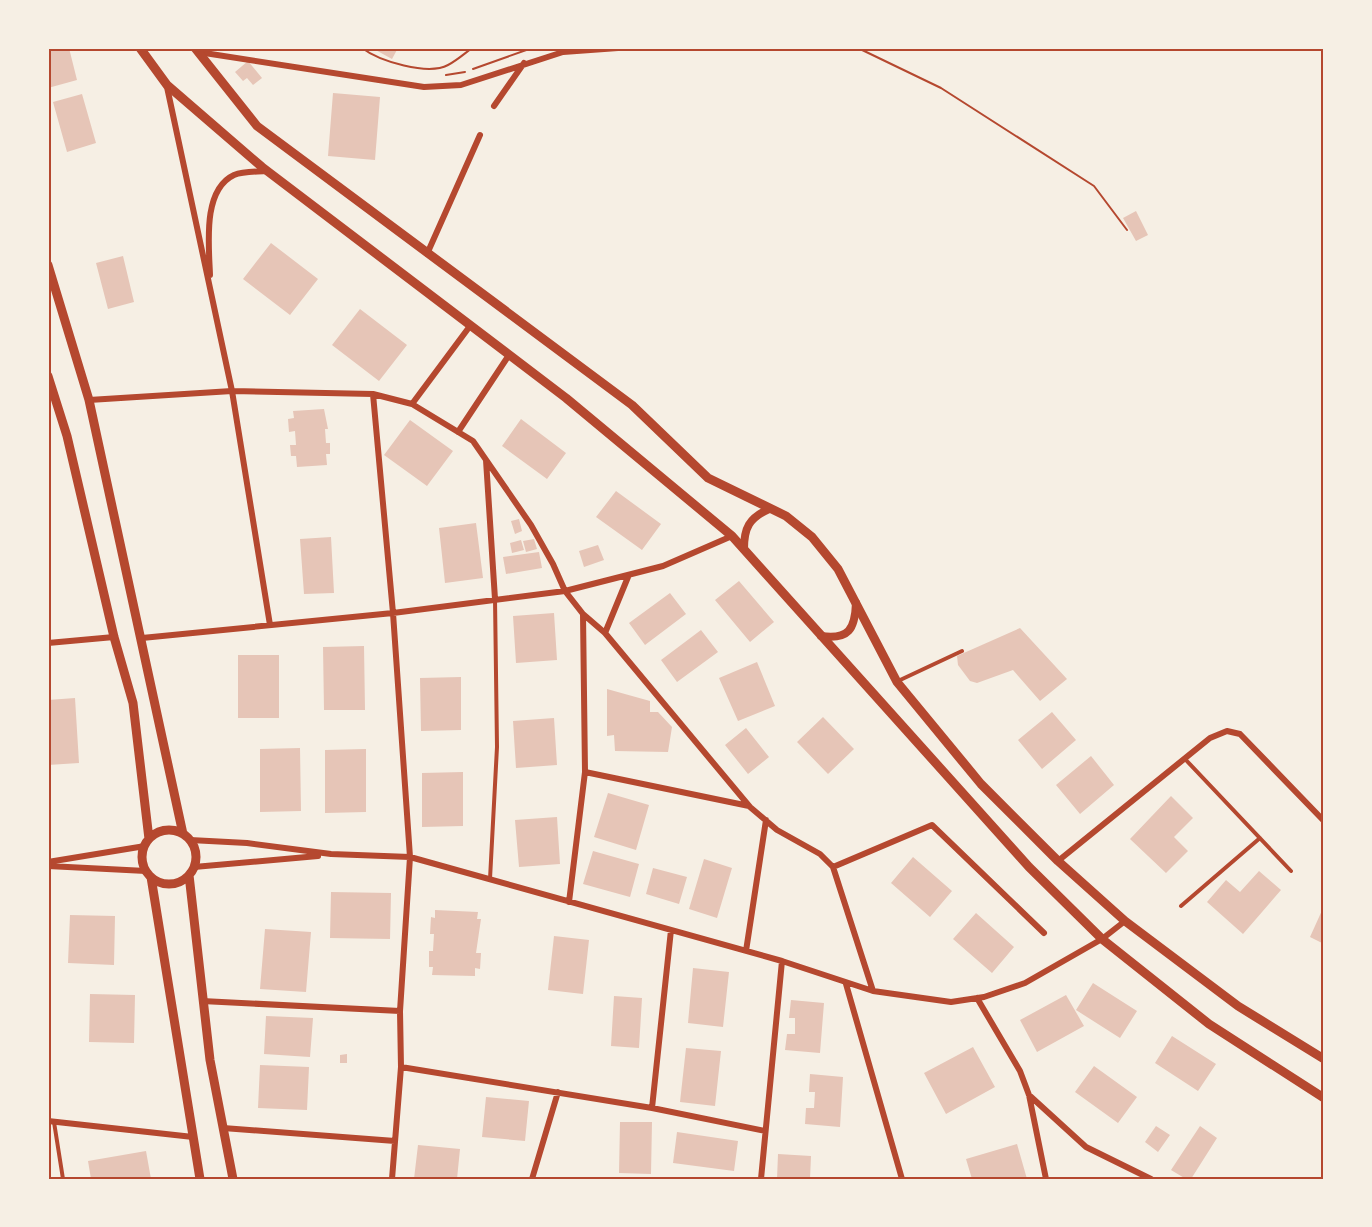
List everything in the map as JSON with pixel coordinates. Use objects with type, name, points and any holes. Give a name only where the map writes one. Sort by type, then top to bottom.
[{"type":"main road","points":[[141,48],[167,85],[267,171],[566,398],[732,536],[1029,867],[1102,939],[1209,1024],[1324,1098]]},
{"type":"main road","points":[[196,50],[257,126],[632,405],[708,478],[786,516],[812,537],[838,569],[897,682],[981,784],[1058,861],[1125,921],[1238,1006],[1324,1059]]},
{"type":"main road","points":[[48,265],[89,400],[187,837],[194,849],[191,871],[202,1001],[233,1179]]},
{"type":"main road","points":[[48,376],[67,436],[114,637],[133,703],[147,842],[142,854],[148,874],[200,1179]]},
{"type":"main road","points":[[147,842],[165,831],[187,837]]},
{"type":"main road","points":[[148,874],[166,884],[183,880],[191,871]]},
{"type":"street","points":[[196,50],[424,87],[461,85],[562,52],[618,48]]},
{"type":"street","points":[[494,106],[525,63]]},
{"type":"street","points":[[167,85],[232,391],[270,625]]},
{"type":"street","points":[[427,254],[480,135]]},
{"type":"street","points":[[210,290],[209,218],[219,188],[234,175],[267,171]]},
{"type":"street","points":[[412,404],[470,326]]},
{"type":"street","points":[[458,432],[508,355]]},
{"type":"street","points":[[89,400],[232,391],[373,394],[412,404],[473,441],[531,525],[554,564],[565,591],[583,614],[605,633],[750,807],[777,830],[820,854],[833,867],[873,991]]},
{"type":"street","points":[[373,394],[393,613],[410,857],[400,1011],[401,1067],[392,1179]]},
{"type":"street","points":[[486,460],[495,599]]},
{"type":"street","points":[[744,549],[744,531],[750,521],[769,509]]},
{"type":"street","points":[[142,638],[393,613],[565,591],[628,577],[663,566],[732,536]]},
{"type":"street","points":[[605,633],[628,577]]},
{"type":"street","points":[[821,636],[834,638],[848,631],[854,625],[856,603]]},
{"type":"street","points":[[569,902],[585,772],[583,614]]},
{"type":"street","points":[[48,643],[114,637]]},
{"type":"street","points":[[1058,861],[1218,732],[1240,734],[1324,821]]},
{"type":"street","points":[[585,772],[750,807]]},
{"type":"street","points":[[746,951],[766,820]]},
{"type":"street","points":[[833,867],[932,825],[1044,933]]},
{"type":"street","points":[[187,837],[331,855],[410,857],[782,961],[846,984],[873,991],[951,1002],[977,998],[1025,983],[1102,939],[1125,921]]},
{"type":"street","points":[[48,864],[147,842]]},
{"type":"street","points":[[191,871],[331,855]]},
{"type":"street","points":[[48,864],[148,874]]},
{"type":"street","points":[[652,1108],[671,930]]},
{"type":"street","points":[[761,1179],[782,961]]},
{"type":"street","points":[[846,984],[902,1179]]},
{"type":"street","points":[[977,998],[1020,1071],[1029,1095],[1046,1179]]},
{"type":"street","points":[[202,1001],[400,1011]]},
{"type":"street","points":[[401,1067],[652,1108],[765,1131]]},
{"type":"street","points":[[532,1179],[558,1092]]},
{"type":"street","points":[[1029,1095],[1086,1147],[1151,1179]]},
{"type":"street","points":[[51,1122],[193,1137]]},
{"type":"street","points":[[223,1128],[395,1141]]},
{"type":"lane","points":[[490,879],[497,747],[495,599]]},
{"type":"lane","points":[[897,682],[962,651]]},
{"type":"lane","points":[[1185,759],[1291,871]]},
{"type":"lane","points":[[1181,906],[1260,838]]},
{"type":"lane","points":[[51,1122],[63,1179]]},
{"type":"path","points":[[362,48],[375,58],[408,67],[446,67],[472,48]]},
{"type":"path","points":[[437,76],[465,72],[532,48]]},
{"type":"path","points":[[858,48],[940,88],[1094,186],[1127,230]]},
{"type":"building","points":[[48,48],[69,48],[77,80],[48,88]]},
{"type":"building","points":[[372,48],[398,48],[392,59]]},
{"type":"building","points":[[248,61],[262,78],[253,85],[247,78],[243,81],[235,72]]},
{"type":"building","points":[[333,93],[380,97],[375,160],[328,156]]},
{"type":"building","points":[[82,94],[96,143],[67,152],[53,102]]},
{"type":"building","points":[[1136,211],[1148,235],[1136,241],[1123,218]]},
{"type":"building","points":[[271,243],[318,279],[290,315],[243,279]]},
{"type":"building","points":[[123,256],[134,302],[108,309],[96,263]]},
{"type":"building","points":[[360,309],[407,345],[379,381],[332,345]]},
{"type":"building","points":[[324,409],[328,429],[325,429],[326,443],[330,443],[330,454],[326,454],[327,465],[297,467],[296,456],[291,456],[290,445],[296,445],[295,431],[289,432],[288,419],[294,418],[293,411]]},
{"type":"building","points":[[521,419],[566,453],[547,479],[502,446]]},
{"type":"building","points":[[410,420],[453,451],[427,486],[384,455]]},
{"type":"building","points":[[616,491],[661,524],[642,550],[596,517]]},
{"type":"building","points":[[519,519],[522,531],[515,534],[511,521]]},
{"type":"building","points":[[476,523],[483,578],[445,583],[439,528]]},
{"type":"building","points":[[331,537],[334,593],[304,594],[300,539]]},
{"type":"building","points":[[534,539],[537,549],[526,552],[523,541]]},
{"type":"building","points":[[521,540],[524,550],[512,553],[510,543]]},
{"type":"building","points":[[598,545],[604,560],[584,567],[579,551]]},
{"type":"building","points":[[539,552],[542,568],[506,574],[503,557]]},
{"type":"building","points":[[739,581],[774,622],[750,642],[715,600]]},
{"type":"building","points":[[670,593],[686,614],[645,645],[629,623]]},
{"type":"building","points":[[554,613],[557,660],[516,663],[513,616]]},
{"type":"building","points":[[1020,628],[1067,679],[1040,701],[1013,670],[977,683],[970,681],[958,665],[957,656]]},
{"type":"building","points":[[701,630],[718,652],[677,682],[661,660]]},
{"type":"building","points":[[364,646],[365,710],[324,710],[323,647]]},
{"type":"building","points":[[238,655],[279,655],[279,718],[238,718]]},
{"type":"building","points":[[757,662],[775,706],[738,721],[719,678]]},
{"type":"building","points":[[461,677],[461,730],[421,731],[420,678]]},
{"type":"building","points":[[607,689],[650,701],[650,712],[658,712],[672,727],[668,752],[615,751],[614,735],[607,736]]},
{"type":"building","points":[[75,698],[79,763],[48,765],[48,700]]},
{"type":"building","points":[[1052,712],[1076,740],[1042,769],[1018,740]]},
{"type":"building","points":[[823,717],[854,749],[828,774],[797,742]]},
{"type":"building","points":[[554,718],[557,765],[516,768],[513,721]]},
{"type":"building","points":[[746,728],[769,757],[748,774],[725,745]]},
{"type":"building","points":[[300,748],[301,811],[260,812],[260,749]]},
{"type":"building","points":[[366,749],[366,812],[325,813],[325,750]]},
{"type":"building","points":[[1091,756],[1114,785],[1080,814],[1056,785]]},
{"type":"building","points":[[463,772],[463,826],[422,827],[422,773]]},
{"type":"building","points":[[608,793],[649,805],[636,850],[594,837]]},
{"type":"building","points":[[1171,796],[1193,818],[1174,837],[1188,851],[1166,873],[1130,839]]},
{"type":"building","points":[[557,817],[560,864],[519,867],[515,820]]},
{"type":"building","points":[[593,851],[639,864],[630,897],[583,884]]},
{"type":"building","points":[[913,857],[952,891],[930,917],[891,883]]},
{"type":"building","points":[[704,859],[732,868],[717,918],[689,909]]},
{"type":"building","points":[[653,868],[687,877],[679,904],[646,894]]},
{"type":"building","points":[[1259,871],[1281,890],[1243,934],[1207,902],[1226,880],[1240,892]]},
{"type":"building","points":[[331,892],[391,893],[390,939],[330,938]]},
{"type":"building","points":[[1324,906],[1324,944],[1310,937]]},
{"type":"building","points":[[435,910],[478,912],[477,919],[481,919],[476,953],[481,953],[480,969],[475,968],[475,976],[432,975],[433,967],[429,967],[429,951],[433,951],[434,934],[430,934],[431,917],[435,918]]},
{"type":"building","points":[[976,913],[1014,947],[992,973],[953,939]]},
{"type":"building","points":[[70,915],[115,916],[114,965],[68,963]]},
{"type":"building","points":[[265,929],[311,932],[306,992],[260,989]]},
{"type":"building","points":[[554,936],[589,940],[583,994],[548,990]]},
{"type":"building","points":[[693,968],[729,972],[723,1027],[688,1023]]},
{"type":"building","points":[[1093,983],[1137,1011],[1120,1038],[1076,1010]]},
{"type":"building","points":[[90,994],[135,995],[134,1043],[89,1042]]},
{"type":"building","points":[[1066,995],[1084,1026],[1037,1052],[1020,1020]]},
{"type":"building","points":[[614,996],[642,998],[639,1048],[611,1046]]},
{"type":"building","points":[[791,1000],[824,1003],[820,1053],[785,1050],[787,1034],[795,1034],[795,1018],[789,1018]]},
{"type":"building","points":[[266,1016],[313,1018],[310,1057],[264,1054]]},
{"type":"building","points":[[1172,1036],[1216,1064],[1198,1091],[1155,1063]]},
{"type":"building","points":[[973,1047],[995,1087],[946,1114],[924,1073]]},
{"type":"building","points":[[686,1048],[721,1051],[715,1106],[680,1102]]},
{"type":"building","points":[[347,1054],[347,1063],[340,1063],[340,1055]]},
{"type":"building","points":[[260,1065],[309,1067],[307,1110],[258,1108]]},
{"type":"building","points":[[1094,1066],[1137,1097],[1118,1123],[1075,1092]]},
{"type":"building","points":[[810,1074],[843,1077],[840,1127],[805,1124],[806,1108],[814,1108],[815,1092],[809,1092]]},
{"type":"building","points":[[486,1097],[529,1101],[525,1141],[482,1137]]},
{"type":"building","points":[[620,1122],[652,1122],[651,1174],[619,1173]]},
{"type":"building","points":[[1156,1126],[1170,1135],[1158,1152],[1145,1142]]},
{"type":"building","points":[[1200,1126],[1217,1138],[1191,1179],[1186,1179],[1171,1170]]},
{"type":"building","points":[[677,1132],[738,1141],[734,1171],[673,1163]]},
{"type":"building","points":[[1017,1144],[1027,1179],[972,1179],[966,1159]]},
{"type":"building","points":[[418,1145],[460,1149],[457,1179],[414,1179]]},
{"type":"building","points":[[146,1151],[151,1179],[91,1179],[88,1161]]},
{"type":"building","points":[[778,1154],[811,1156],[810,1179],[777,1179]]}]
